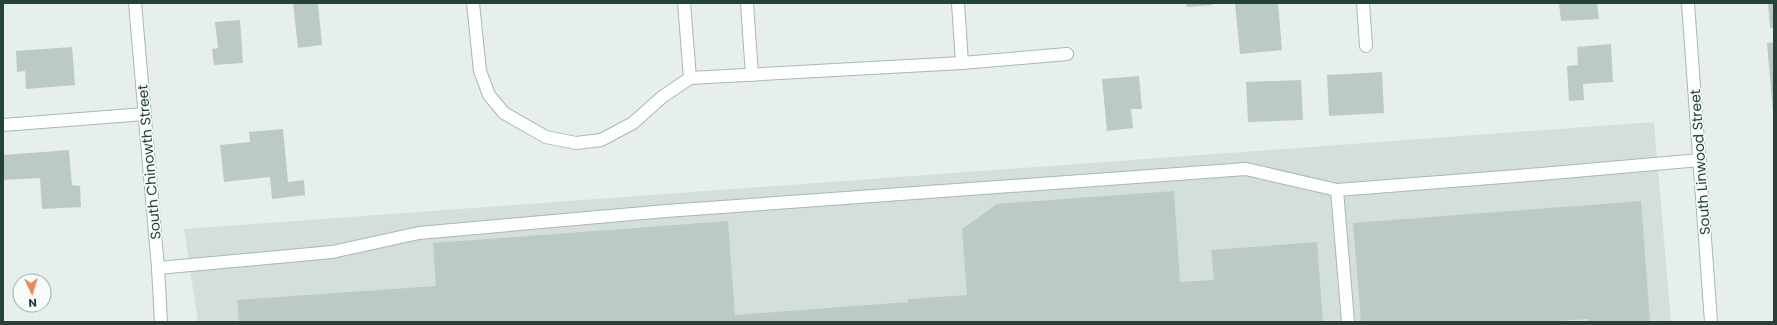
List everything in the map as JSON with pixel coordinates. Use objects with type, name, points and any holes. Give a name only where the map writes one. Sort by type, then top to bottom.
[{"type":"street","name":"South Chinowth Street","points":[[135,3],[158,268],[161,322]]},
{"type":"street","points":[[473,3],[480,71],[489,95],[504,113],[546,137],[576,143],[601,140],[633,123],[662,97],[690,78],[962,63],[1067,54]]},
{"type":"street","points":[[684,3],[690,78]]},
{"type":"street","points":[[746,3],[752,75]]},
{"type":"street","points":[[958,3],[962,63]]},
{"type":"street","points":[[1363,3],[1366,46]]},
{"type":"street","name":"South Linwood Street","points":[[1688,3],[1711,322]]},
{"type":"street","points":[[3,125],[145,114]]},
{"type":"street","points":[[158,268],[332,252],[427,232],[666,211],[1246,169],[1337,190],[1700,160]]},
{"type":"street","points":[[1337,190],[1348,322]]},
{"type":"shaded area","points":[[1654,122],[1671,322],[198,322],[184,229]]},
{"type":"building","points":[[293,3],[318,3],[322,45],[298,48]]},
{"type":"building","points":[[1186,3],[1213,3],[1213,5],[1187,7]]},
{"type":"building","points":[[1235,3],[1278,3],[1282,50],[1240,54]]},
{"type":"building","points":[[1559,3],[1597,3],[1599,19],[1561,21]]},
{"type":"building","points":[[1768,3],[1774,3],[1774,28],[1770,28]]},
{"type":"building","points":[[240,20],[243,63],[214,65],[212,49],[218,48],[215,22]]},
{"type":"building","points":[[1774,42],[1774,112],[1773,112],[1767,43]]},
{"type":"building","points":[[1611,44],[1613,82],[1583,84],[1584,100],[1569,101],[1567,66],[1578,65],[1577,47]]},
{"type":"building","points":[[72,47],[75,85],[26,89],[25,71],[17,72],[16,51]]},
{"type":"building","points":[[1382,72],[1384,113],[1329,116],[1327,75]]},
{"type":"building","points":[[1139,76],[1142,109],[1131,109],[1133,128],[1107,131],[1102,79]]},
{"type":"building","points":[[1301,80],[1303,120],[1248,122],[1246,82]]},
{"type":"building","points":[[283,129],[288,182],[304,180],[305,195],[272,199],[270,177],[224,182],[220,145],[250,142],[249,132]]},
{"type":"building","points":[[69,150],[72,185],[80,186],[81,207],[42,209],[40,178],[3,180],[3,155]]},
{"type":"building","points":[[1174,191],[1180,282],[1214,280],[1211,250],[1317,242],[1323,322],[239,322],[237,300],[436,286],[433,243],[728,221],[735,315],[908,302],[908,299],[967,295],[962,229],[997,204]]},
{"type":"building","points":[[1641,201],[1650,322],[1588,322],[1588,319],[1545,322],[1361,322],[1353,223]]}]
